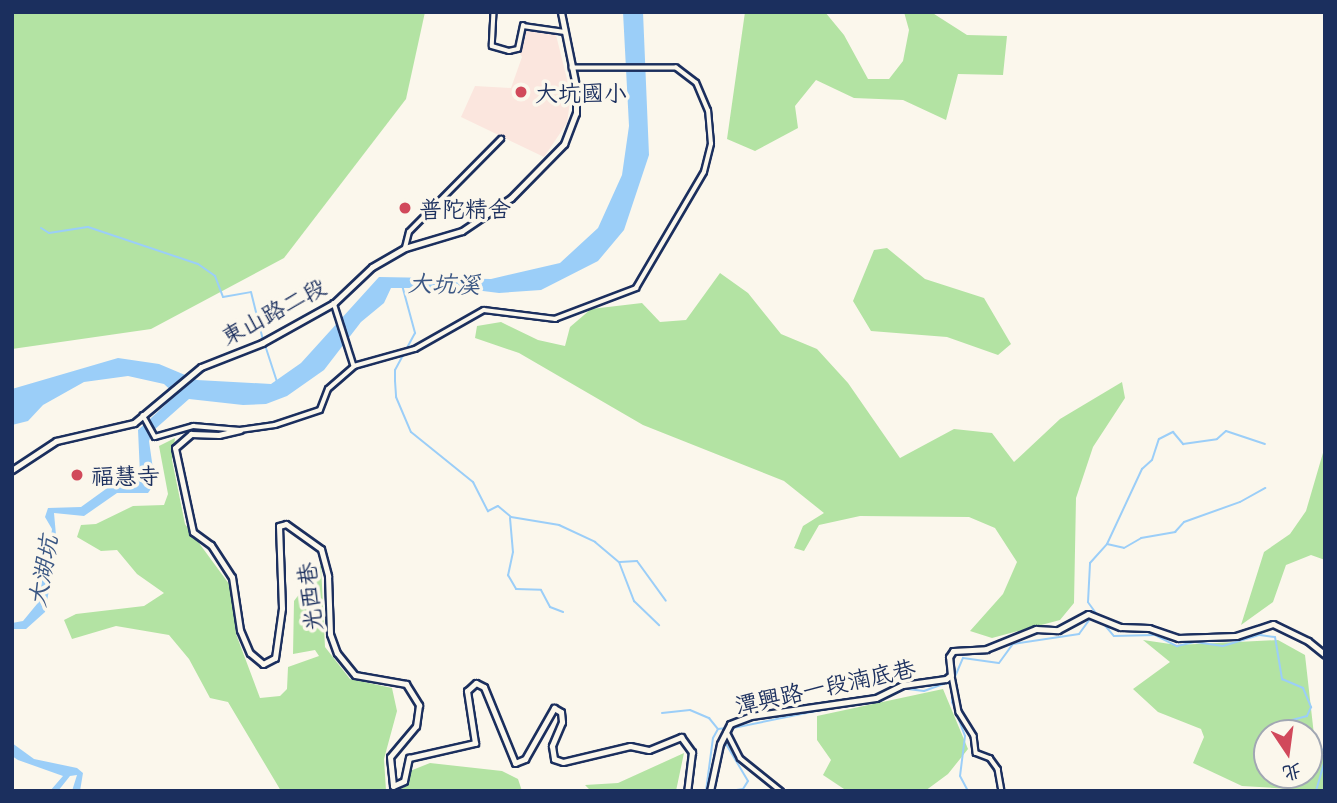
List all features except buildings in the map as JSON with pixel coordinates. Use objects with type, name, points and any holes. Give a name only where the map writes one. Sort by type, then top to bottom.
[{"type":"street","points":[[494,12],[492,46],[509,51],[518,49],[523,26],[565,32]]},
{"type":"street","name":"東山路二段","points":[[143,415],[163,395],[189,376],[334,303],[372,267],[405,248],[462,231],[483,219],[547,164],[564,144],[576,113],[572,68],[561,12]]},
{"type":"street","name":"光西巷","points":[[572,68],[676,68],[696,83],[708,110],[711,144],[704,172],[643,282],[624,294],[555,319],[484,310],[415,349],[354,366],[328,389],[326,403],[314,414],[219,435],[191,434],[178,443],[176,455],[192,532],[211,545],[232,577],[240,629],[250,653],[263,664],[275,658],[282,608],[278,529],[282,523],[325,555],[330,634],[346,666],[360,677],[405,684],[415,695],[420,718],[390,757],[393,786],[404,782],[409,758],[475,743],[467,691],[476,683],[484,687],[516,763],[525,760],[554,708],[561,712],[562,722],[552,746],[554,760],[563,762],[630,746],[649,750],[681,737],[692,752],[687,791]]},
{"type":"street","points":[[405,248],[408,232],[501,139]]},
{"type":"street","points":[[334,303],[354,366]]},
{"type":"street","points":[[12,470],[56,441],[117,429],[143,415]]},
{"type":"street","name":"光西巷","points":[[143,415],[155,437],[193,426],[240,430]]},
{"type":"street","name":"潭興路一段湳底巷","points":[[710,791],[725,730],[751,716],[876,698],[895,688],[951,675],[948,657],[953,651],[986,649],[1036,629],[1058,630],[1088,614],[1178,638],[1236,636],[1273,624],[1284,627],[1325,655]]},
{"type":"street","points":[[951,675],[959,712],[974,736],[976,753],[990,758],[998,769],[1002,791]]},
{"type":"street","points":[[725,730],[740,758],[781,791]]},
{"type":"shaded area","name":"大坑國小","points":[[521,30],[556,35],[571,95],[567,123],[544,157],[461,117],[475,86],[511,88],[522,57],[518,50]]},
{"type":"green space","points":[[12,12],[425,12],[406,99],[284,258],[151,329],[12,349]]},
{"type":"green space","points":[[745,12],[825,12],[844,35],[868,79],[889,79],[903,61],[909,30],[904,12],[931,12],[967,35],[1007,36],[1003,75],[958,74],[946,120],[903,100],[854,98],[816,80],[795,106],[798,128],[755,151],[727,139]]},
{"type":"green space","points":[[887,248],[925,279],[984,298],[1011,344],[998,355],[947,337],[871,331],[853,301],[874,250]]},
{"type":"green space","points":[[720,273],[748,293],[781,334],[817,349],[848,383],[900,458],[954,429],[992,433],[1014,462],[1060,419],[1122,382],[1125,398],[1093,447],[1076,498],[1074,603],[1060,620],[992,638],[970,631],[1003,594],[1017,562],[995,528],[969,517],[860,516],[819,525],[804,551],[794,548],[803,526],[824,513],[784,481],[643,425],[519,353],[475,338],[477,326],[501,322],[538,340],[565,346],[570,327],[591,309],[642,303],[660,322],[686,320]]},
{"type":"green space","points":[[175,438],[172,460],[185,524],[232,588],[236,634],[260,698],[280,696],[287,689],[288,667],[319,656],[315,650],[293,654],[294,601],[321,565],[325,647],[350,679],[392,688],[397,711],[384,759],[386,790],[404,788],[410,771],[430,763],[502,771],[518,779],[522,791],[281,791],[228,702],[210,698],[189,659],[169,635],[116,626],[72,639],[64,620],[76,614],[144,606],[164,593],[137,574],[117,550],[101,551],[77,537],[81,525],[96,524],[133,506],[164,505],[168,494],[159,446]]},
{"type":"green space","points":[[1325,446],[1325,560],[1311,555],[1286,565],[1273,602],[1241,625],[1264,552],[1290,534],[1306,511]]},
{"type":"green space","points":[[1143,640],[1177,645],[1278,640],[1305,655],[1312,719],[1253,719],[1253,787],[1242,786],[1193,763],[1204,737],[1201,729],[1158,712],[1133,689],[1170,662]]},
{"type":"green space","points":[[943,689],[968,749],[948,774],[925,791],[847,791],[823,775],[831,760],[817,740],[817,716]]},
{"type":"green space","points":[[1323,751],[1325,755],[1324,791],[1291,789],[1323,789]]},
{"type":"green space","points":[[684,753],[676,791],[591,791],[585,785],[618,783]]},
{"type":"water","name":"大坑溪","points":[[623,12],[643,12],[649,155],[624,230],[598,261],[541,290],[499,293],[459,288],[391,288],[384,303],[361,322],[324,370],[287,396],[266,404],[243,405],[189,399],[154,430],[149,441],[155,483],[148,493],[117,493],[84,516],[54,513],[57,546],[45,612],[26,629],[12,629],[12,623],[23,621],[37,604],[52,529],[45,517],[48,508],[81,507],[117,481],[140,474],[138,430],[176,395],[164,384],[128,376],[84,382],[43,405],[28,421],[12,425],[12,389],[118,358],[159,364],[197,380],[271,384],[301,363],[379,277],[491,279],[560,263],[598,228],[622,175],[629,126]]},
{"type":"water","points":[[12,743],[34,759],[77,768],[83,773],[80,791],[72,791],[77,775],[70,776],[58,791],[50,791],[63,776],[18,760],[12,756]]},
{"type":"waterway","points":[[41,228],[49,233],[88,227],[198,264],[215,276],[223,297],[251,292],[263,340]]},
{"type":"waterway","name":"大坑溪","points":[[402,285],[415,333],[395,370],[395,381],[396,397],[411,432],[473,482],[488,511],[498,506],[511,517],[559,525],[595,542],[619,562],[634,601],[659,625]]},
{"type":"waterway","points":[[265,345],[277,383]]},
{"type":"waterway","points":[[1098,616],[1088,602],[1090,563],[1107,544],[1142,469],[1152,460],[1159,439],[1173,432],[1183,444],[1217,439],[1226,431],[1265,444]]},
{"type":"waterway","points":[[1107,544],[1124,548],[1141,538],[1175,532],[1184,522],[1240,502],[1265,488]]},
{"type":"waterway","points":[[510,518],[513,552],[508,575],[516,589],[541,590],[550,607],[563,612]]},
{"type":"waterway","points":[[620,562],[637,561],[666,601]]},
{"type":"waterway","points":[[954,679],[963,658],[999,663],[1013,644],[1079,634],[1090,619],[1097,620]]},
{"type":"waterway","points":[[1103,623],[1114,636],[1155,635],[1177,646],[1195,642],[1223,646],[1260,635],[1275,637],[1282,679],[1303,688],[1311,707],[1307,716],[1296,719]]},
{"type":"waterway","points":[[900,688],[924,691],[952,681]]},
{"type":"waterway","points":[[952,684],[952,702],[965,736],[960,776],[968,791]]},
{"type":"waterway","points":[[870,701],[881,701],[895,691]]},
{"type":"waterway","points":[[730,791],[743,789],[748,781],[726,744],[733,728],[851,704]]},
{"type":"waterway","points":[[662,713],[690,710],[709,718],[718,729]]},
{"type":"waterway","points":[[706,791],[713,738],[718,729],[727,728]]},
{"type":"waterway","points":[[1316,791],[1325,760]]},
{"type":"waterway","points":[[968,790],[981,791]]},
{"type":"place","name":"大坑國小","points":[[521,92]]},
{"type":"place","name":"普陀精舍","points":[[405,208]]},
{"type":"place","name":"福慧寺","points":[[77,475]]},
{"type":"water label","name":"大湖坑","points":[[42,571]]}]
